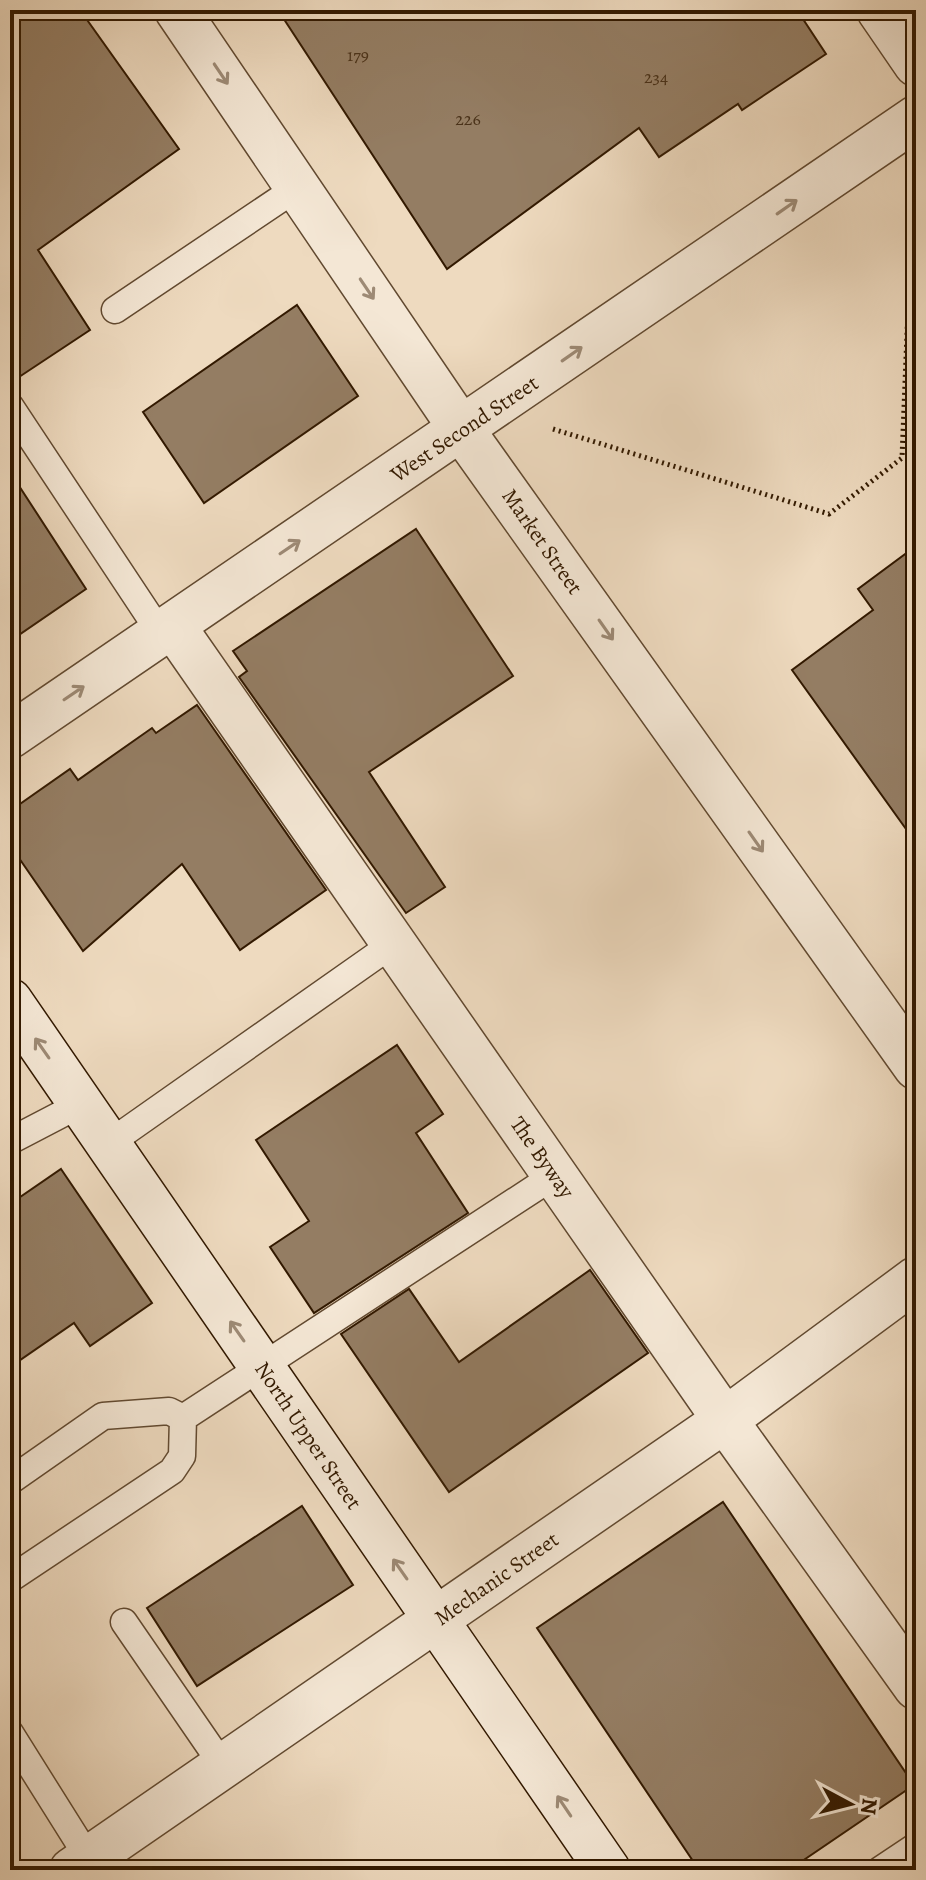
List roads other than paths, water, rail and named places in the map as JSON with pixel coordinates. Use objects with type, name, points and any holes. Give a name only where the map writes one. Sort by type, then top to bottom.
[{"type":"street","name":"Market Street","points":[[177,10],[462,430],[916,1067]]},
{"type":"street","points":[[879,10],[916,64]]},
{"type":"street","name":"West Second Street","points":[[10,736],[916,118]]},
{"type":"street","name":"The Byway","points":[[167,630],[394,943],[725,1420],[916,1687]]},
{"type":"street","name":"North Upper Street","points":[[10,1001],[608,1870]]},
{"type":"street","name":"Mechanic Street","points":[[86,1866],[223,1766],[725,1420],[916,1279]]},
{"type":"lane","points":[[115,310],[298,187]]},
{"type":"lane","points":[[10,406],[167,630]]},
{"type":"lane","points":[[108,1144],[394,943]]},
{"type":"lane","points":[[10,1141],[81,1104]]},
{"type":"lane","points":[[183,1418],[555,1175]]},
{"type":"lane","points":[[10,1481],[103,1416],[169,1411],[183,1418]]},
{"type":"lane","points":[[10,1579],[172,1471],[182,1456],[183,1418]]},
{"type":"lane","points":[[124,1622],[223,1766]]},
{"type":"lane","points":[[10,1733],[86,1866]]},
{"type":"lane","points":[[880,1870],[916,1846]]}]
